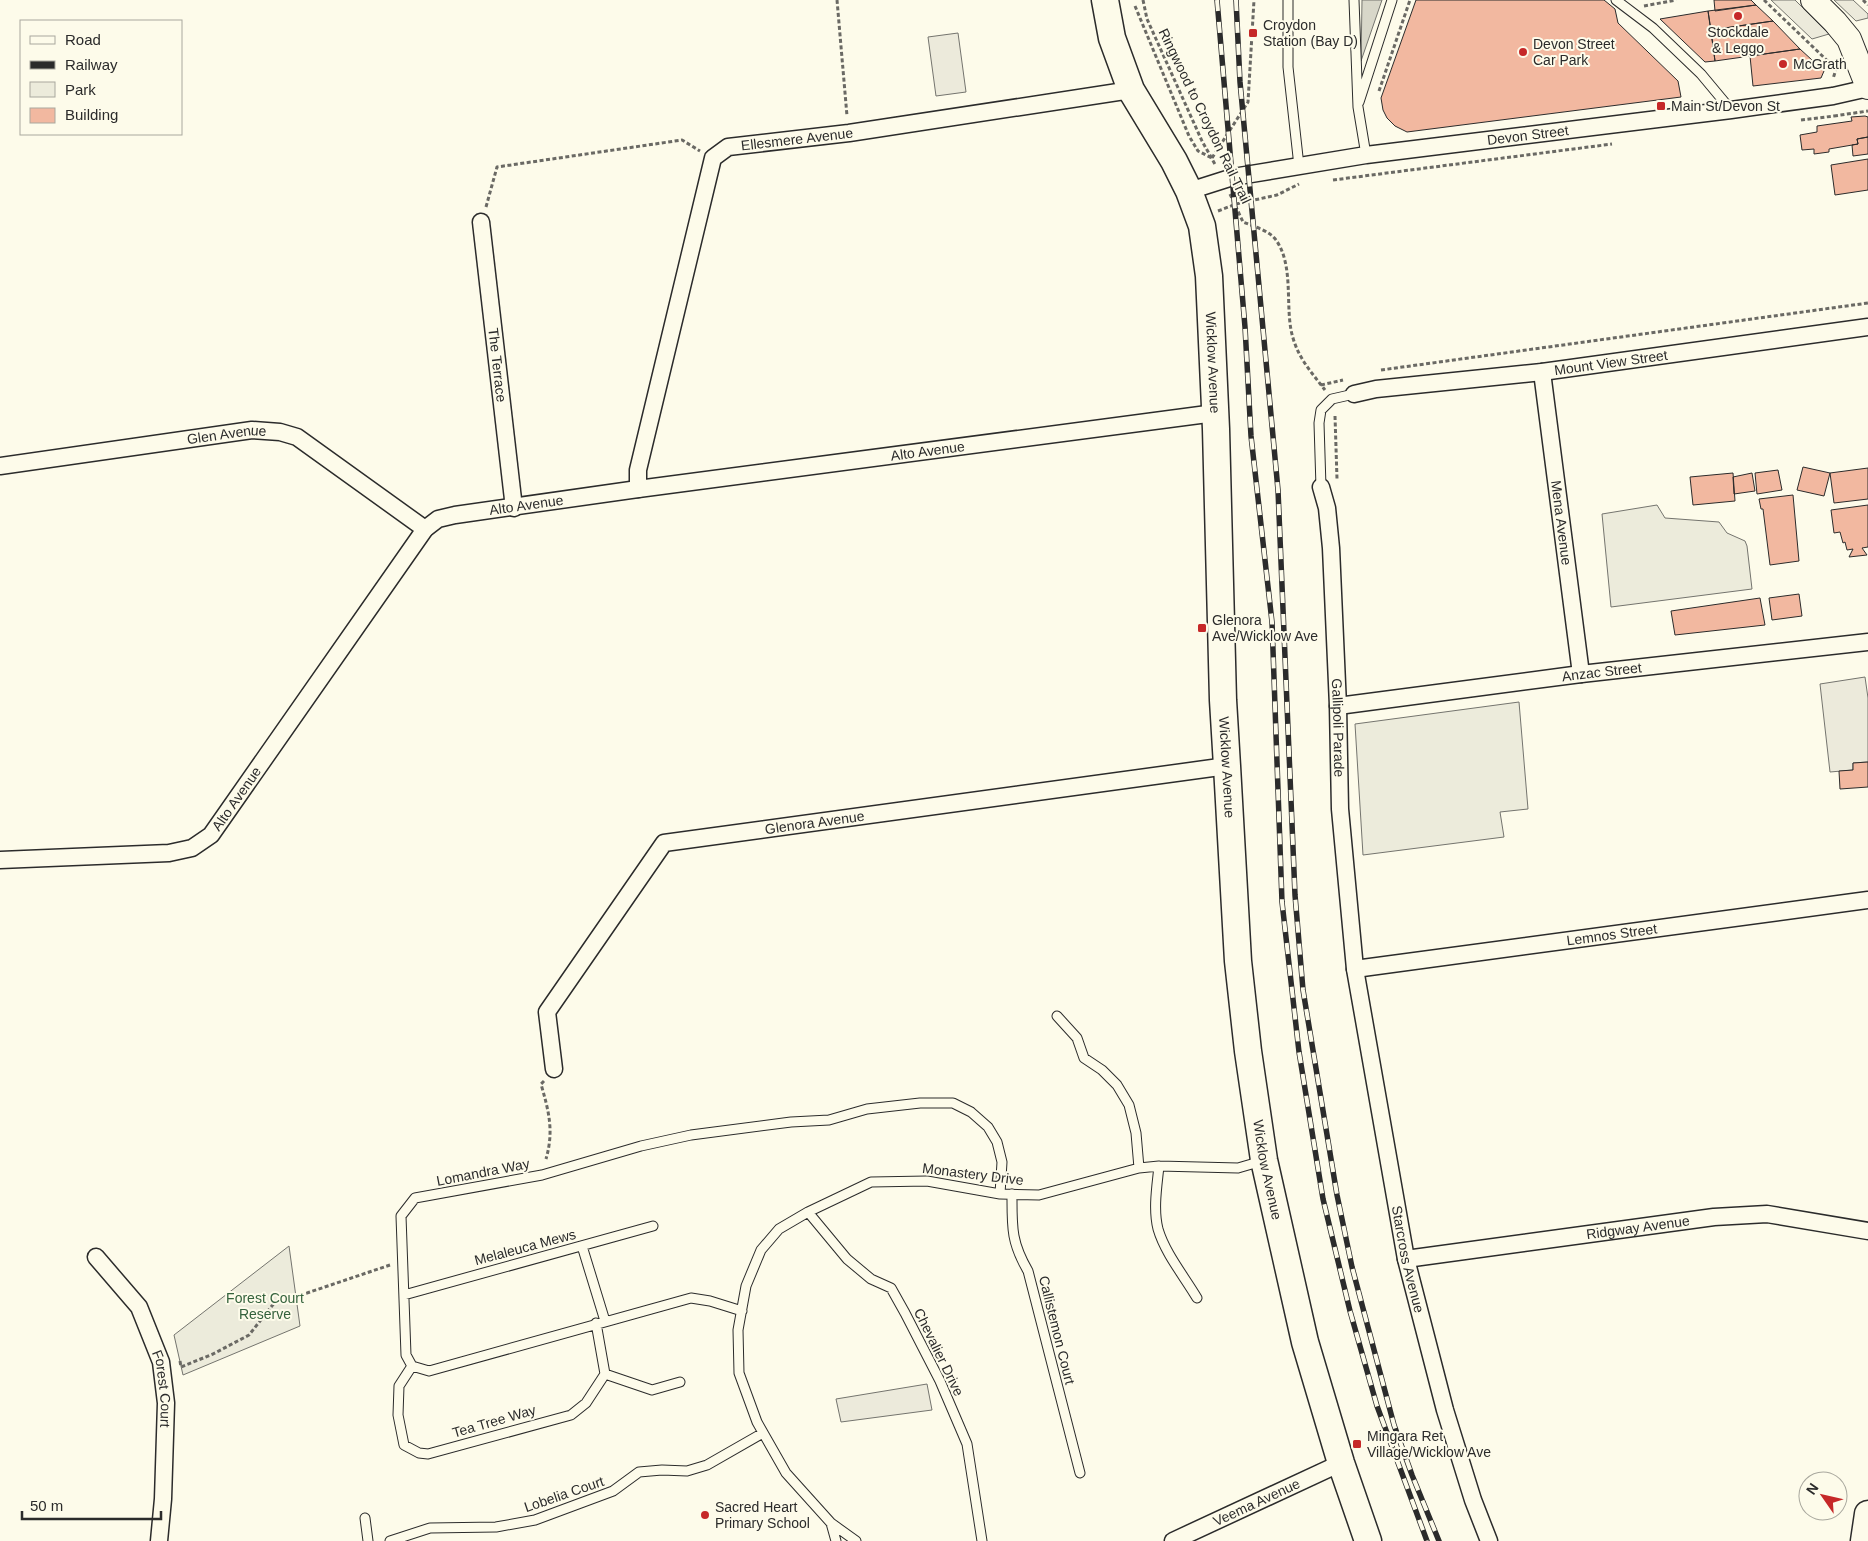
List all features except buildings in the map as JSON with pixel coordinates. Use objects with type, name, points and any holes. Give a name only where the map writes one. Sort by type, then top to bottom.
[{"type":"main road","name":"Wicklow Avenue","points":[[1105,0],[1112,38],[1131,90],[1174,161],[1189,191],[1202,226],[1209,276],[1227,766],[1238,962],[1248,1051],[1264,1160],[1305,1342],[1341,1463],[1368,1541]]},
{"type":"main road","points":[[1864,1541],[1868,1514]]},
{"type":"street","points":[[1814,0],[1849,39],[1868,87]]},
{"type":"street","name":"Devon Street","points":[[1189,191],[1223,181],[1233,176],[1366,155],[1731,110],[1833,96],[1868,87]]},
{"type":"street","name":"Ellesmere Avenue","points":[[713,158],[728,147],[849,134],[1131,90]]},
{"type":"street","points":[[638,489],[638,470],[713,158]]},
{"type":"street","name":"The Terrace","points":[[482,222],[514,508]]},
{"type":"street","name":"Mount View Street","points":[[1354,394],[1376,389],[1542,372],[1868,327]]},
{"type":"street","name":"Mena Avenue","points":[[1542,372],[1581,674]]},
{"type":"street","name":"Alto Avenue","points":[[0,860],[168,853],[192,848],[211,834],[425,529],[438,519],[638,489],[1215,413]]},
{"type":"street","name":"Glen Avenue","points":[[0,466],[252,430],[280,432],[297,437],[425,529]]},
{"type":"street","name":"Gallipoli Parade","points":[[1323,494],[1331,548],[1338,706],[1340,809],[1355,969]]},
{"type":"street","name":"Anzac Street","points":[[1338,706],[1581,674],[1868,642]]},
{"type":"street","name":"Glenora Avenue","points":[[554,1069],[547,1012],[664,843],[1227,766]]},
{"type":"street","name":"Lemnos Street","points":[[1355,969],[1868,900]]},
{"type":"street","name":"Starcross Avenue","points":[[1355,969],[1406,1260],[1445,1410],[1474,1500],[1490,1541]]},
{"type":"street","name":"Ridgway Avenue","points":[[1406,1260],[1714,1217],[1767,1214],[1868,1231]]},
{"type":"street","name":"Forest Court","points":[[96,1257],[139,1307],[160,1362],[166,1403],[163,1499],[159,1541]]},
{"type":"street","name":"Veema Avenue","points":[[1173,1541],[1341,1463]]},
{"type":"lane","points":[[1288,0],[1288,66],[1299,166]]},
{"type":"lane","points":[[1354,0],[1358,106],[1366,155]]},
{"type":"lane","points":[[1358,106],[1392,0]]},
{"type":"lane","points":[[1616,0],[1652,28],[1701,74],[1731,110]]},
{"type":"lane","points":[[1323,494],[1318,423],[1321,410],[1334,399],[1354,394]]},
{"type":"lane","points":[[1057,1016],[1077,1038],[1084,1058],[1102,1070],[1117,1085],[1129,1105],[1136,1133],[1139,1168]]},
{"type":"lane","name":"Lomandra Way","points":[[412,1366],[406,1354],[401,1216],[415,1198],[542,1175],[641,1146],[691,1136],[791,1122],[829,1120],[876,1108],[920,1103],[953,1103],[971,1112],[988,1127],[997,1142],[1002,1162],[1000,1194]]},
{"type":"lane","name":"Monastery Drive","points":[[856,1541],[831,1522],[786,1472],[757,1422],[739,1372],[738,1330],[746,1286],[761,1250],[779,1229],[808,1212],[871,1182],[927,1181],[1000,1194],[1039,1195],[1139,1168],[1158,1166],[1238,1168],[1264,1160]]},
{"type":"lane","points":[[1158,1166],[1156,1205],[1158,1229],[1170,1254],[1197,1298]]},
{"type":"lane","name":"Callistemon Court","points":[[1012,1194],[1012,1227],[1017,1252],[1028,1272],[1080,1473]]},
{"type":"lane","name":"Chevalier Drive","points":[[808,1212],[847,1259],[871,1279],[891,1288],[905,1313],[940,1381],[967,1444],[982,1541]]},
{"type":"lane","name":"Melaleuca Mews","points":[[404,1295],[653,1226]]},
{"type":"lane","points":[[582,1246],[600,1322],[605,1374],[652,1390],[680,1382]]},
{"type":"lane","points":[[412,1366],[429,1371],[691,1298],[710,1300],[742,1311]]},
{"type":"lane","name":"Tea Tree Way","points":[[412,1366],[399,1386],[398,1415],[404,1445],[420,1453],[428,1454],[572,1415],[586,1403],[605,1374]]},
{"type":"lane","name":"Lobelia Court","points":[[390,1541],[430,1528],[496,1527],[535,1520],[613,1491],[639,1472],[662,1470],[687,1471],[707,1465],[764,1433]]},
{"type":"lane","points":[[365,1518],[368,1541]]},
{"type":"lane","points":[[831,1522],[836,1541]]},
{"type":"path","points":[[837,0],[849,134]]},
{"type":"path","name":"Ringwood to Croydon Rail Trail","points":[[1143,0],[1147,19],[1202,141],[1236,204],[1243,222],[1263,230],[1276,240],[1286,265],[1292,336],[1300,357],[1334,399],[1335,405],[1338,488],[1323,494]]},
{"type":"path","points":[[1135,6],[1189,136],[1198,151],[1212,158],[1248,102],[1254,0]]},
{"type":"path","points":[[1379,91],[1410,0]]},
{"type":"path","points":[[1626,9],[1676,0]]},
{"type":"path","points":[[1764,0],[1836,69],[1833,78],[1833,96]]},
{"type":"path","points":[[1863,0],[1868,5]]},
{"type":"path","points":[[1794,121],[1868,112]]},
{"type":"path","points":[[482,222],[497,167],[682,140],[713,158]]},
{"type":"path","points":[[1330,180],[1616,144]]},
{"type":"path","points":[[1236,204],[1277,195],[1300,184]]},
{"type":"path","points":[[1378,370],[1868,303]]},
{"type":"path","points":[[1321,385],[1344,380],[1334,399]]},
{"type":"path","points":[[542,1175],[551,1142],[550,1115],[541,1084],[554,1069]]},
{"type":"path","points":[[160,1362],[179,1358],[181,1367],[213,1354],[248,1335],[274,1302],[280,1299],[308,1293],[402,1260]]},
{"type":"green space","points":[[1657,505],[1665,518],[1719,522],[1727,533],[1745,541],[1752,589],[1611,607],[1602,514]]},
{"type":"green space","points":[[1519,702],[1528,809],[1500,812],[1504,837],[1363,855],[1355,724]]},
{"type":"green space","name":"Forest Court Reserve","points":[[289,1246],[300,1326],[183,1375],[174,1335]]},
{"type":"shaded area","points":[[1362,0],[1382,0],[1361,61]]},
{"type":"shaded area","points":[[1771,0],[1795,0],[1829,34],[1812,39]]},
{"type":"shaded area","points":[[1834,0],[1853,0],[1868,14],[1868,18],[1856,21]]},
{"type":"shaded area","points":[[958,33],[966,92],[936,96],[928,37]]},
{"type":"shaded area","points":[[1865,677],[1868,698],[1868,762],[1853,763],[1853,770],[1830,772],[1820,684]]},
{"type":"shaded area","points":[[927,1384],[932,1410],[841,1422],[836,1399]]},
{"type":"railway","points":[[1217,0],[1245,327],[1251,436],[1272,622],[1282,902],[1299,1052],[1323,1199],[1350,1311],[1377,1406],[1427,1541]]},
{"type":"railway","points":[[1236,0],[1240,82],[1278,490],[1295,895],[1303,990],[1337,1195],[1352,1267],[1394,1425],[1439,1541]]},
{"type":"place","name":"Stockdale & Leggo","points":[[1738,16]]},
{"type":"place","name":"Croydon Station (Bay D)","points":[[1253,33]]},
{"type":"place","name":"Devon Street Car Park","points":[[1523,52]]},
{"type":"place","name":"McGrath","points":[[1783,64]]},
{"type":"place","name":"Main St/Devon St","points":[[1661,106]]},
{"type":"place","name":"Glenora Ave/Wicklow Ave","points":[[1202,628]]},
{"type":"place","name":"Mingara Ret Village/Wicklow Ave","points":[[1357,1444]]},
{"type":"place","name":"Sacred Heart Primary School","points":[[705,1515]]}]
